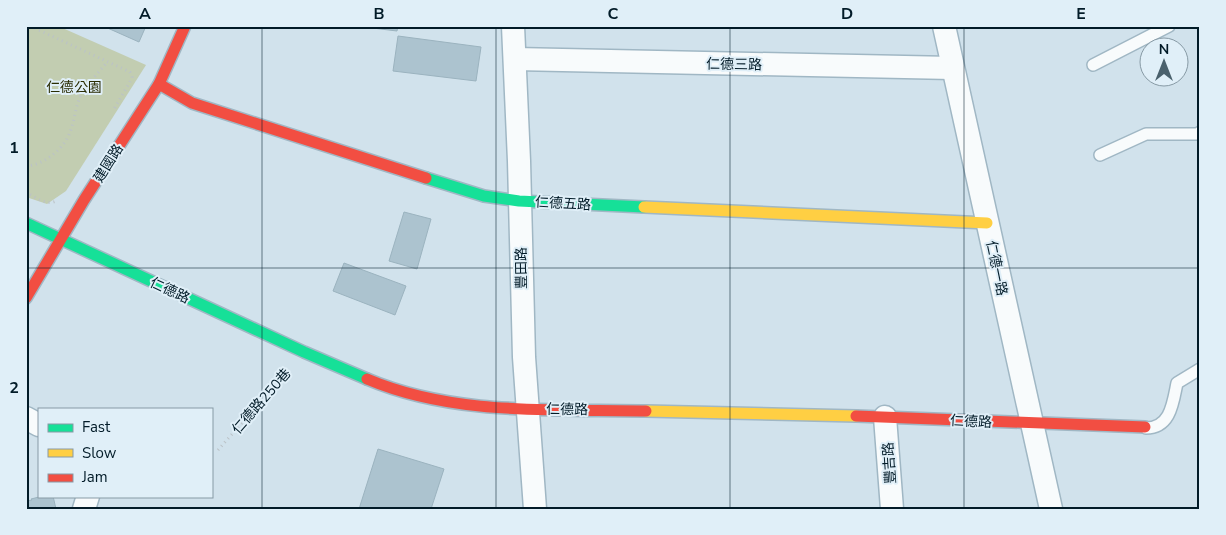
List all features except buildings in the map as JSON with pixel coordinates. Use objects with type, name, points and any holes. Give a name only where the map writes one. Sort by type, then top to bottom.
[{"type":"street","name":"建國路","points":[[26,298],[60,240],[159,84],[185,26]]},
{"type":"street","name":"豐田路","points":[[514,26],[524,357],[535,509]]},
{"type":"street","name":"仁德一路","points":[[944,26],[1051,509]]},
{"type":"street","name":"仁德三路","points":[[515,59],[952,68]]},
{"type":"street","name":"仁德五路","points":[[159,84],[192,103],[484,196],[519,201],[987,223]]},
{"type":"street","name":"仁德路","points":[[26,223],[304,352],[389,388],[432,399],[484,407],[885,417],[1145,428]]},
{"type":"street","name":"豐吉路","points":[[885,417],[892,509]]},
{"type":"street","points":[[26,418],[38,424]]},
{"type":"lane","points":[[1147,38],[1169,26]]},
{"type":"lane","points":[[1093,65],[1138,42]]},
{"type":"lane","points":[[1100,155],[1146,134],[1198,134],[1200,132]]},
{"type":"lane","points":[[1145,428],[1154,428],[1168,417],[1177,383],[1200,369]]},
{"type":"path","points":[[30,26],[130,72],[132,77],[110,114]]},
{"type":"path","points":[[26,166],[42,162],[66,141],[71,132],[77,103],[82,92],[107,62]]},
{"type":"path","points":[[26,192],[46,202],[52,203],[59,198]]},
{"type":"path","name":"仁德路250巷","points":[[218,450],[304,352]]},
{"type":"green space","name":"仁德公園","points":[[26,26],[58,26],[146,65],[66,191],[47,204],[26,197]]},
{"type":"traffic: fast","points":[[426,178],[484,196],[519,201],[644,207]]},
{"type":"traffic: fast","points":[[26,223],[304,352],[367,379]]},
{"type":"traffic: slow","points":[[644,207],[987,223]]},
{"type":"traffic: slow","points":[[646,411],[856,416]]},
{"type":"traffic: jam","points":[[26,298],[84,200],[159,84],[185,26]]},
{"type":"traffic: jam","points":[[159,84],[192,103],[426,178]]},
{"type":"traffic: jam","points":[[367,379],[400,391],[469,405],[540,410],[646,411]]},
{"type":"traffic: jam","points":[[856,416],[1145,427]]}]
